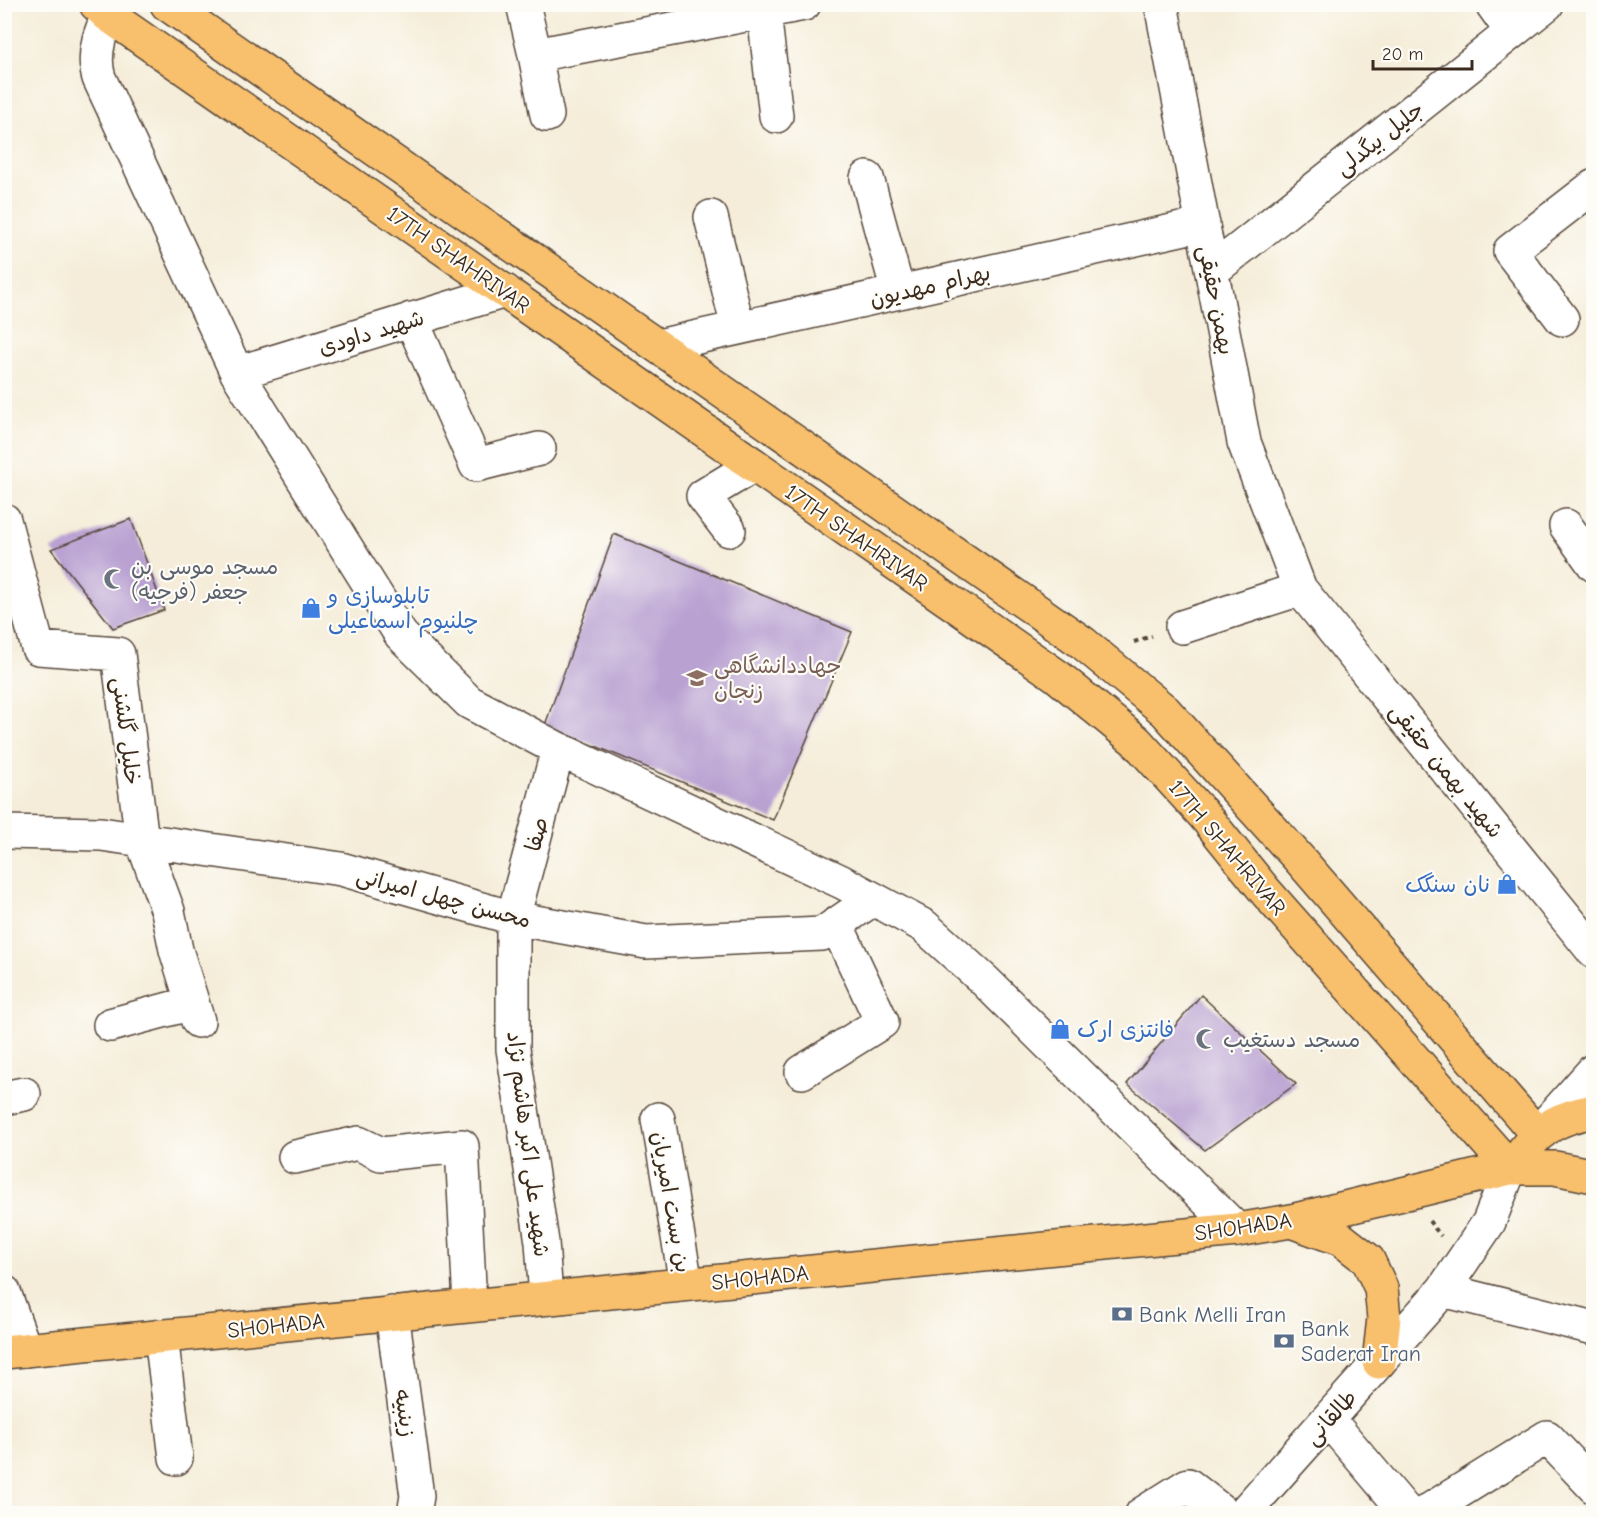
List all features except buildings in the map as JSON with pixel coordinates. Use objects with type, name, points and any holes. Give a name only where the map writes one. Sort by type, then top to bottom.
[{"type":"main road","name":"17TH SHAHRIVAR","points":[[167,4],[1083,643],[1165,711],[1227,778],[1538,1134]]},
{"type":"main road","name":"17TH SHAHRIVAR","points":[[106,8],[505,291],[1057,676],[1137,741],[1203,814],[1266,892],[1510,1168]]},
{"type":"main road","points":[[1510,1168],[1538,1134],[1569,1116],[1593,1111]]},
{"type":"main road","name":"SHOHADA","points":[[15,1351],[1237,1230],[1291,1221],[1510,1168],[1554,1168],[1593,1176]]},
{"type":"main road","points":[[1291,1221],[1341,1239],[1368,1260],[1381,1288],[1384,1318],[1379,1362]]},
{"type":"street","points":[[523,4],[548,115]]},
{"type":"street","points":[[535,55],[763,8],[804,4]]},
{"type":"street","name":"بهمن حقیقی","points":[[1161,4],[1244,442],[1300,589]]},
{"type":"street","points":[[1492,4],[1512,32]]},
{"type":"street","name":"جلیل بیگدلی","points":[[1212,271],[1547,4]]},
{"type":"street","name":"17TH SHAHRIVAR","points":[[106,8],[97,44],[95,66],[99,78],[237,373],[401,635],[469,702],[558,749],[842,882],[924,926],[985,981],[1237,1230]]},
{"type":"street","points":[[763,8],[776,116]]},
{"type":"street","points":[[867,178],[898,292]]},
{"type":"street","points":[[1562,319],[1510,251],[1593,186]]},
{"type":"street","points":[[711,217],[738,328]]},
{"type":"street","name":"بهرام مهدیون","points":[[658,346],[1203,224]]},
{"type":"street","name":"شهید داودی","points":[[237,373],[505,291]]},
{"type":"street","points":[[411,319],[476,465],[539,449]]},
{"type":"street","points":[[729,530],[703,496],[754,465]]},
{"type":"street","name":"خلیل گلشنی","points":[[4,520],[38,648],[118,654],[141,840]]},
{"type":"street","points":[[1566,526],[1593,565]]},
{"type":"street","points":[[1182,627],[1300,589]]},
{"type":"street","name":"شهید بهمن حقیقی","points":[[1300,589],[1593,952]]},
{"type":"street","name":"صفا","points":[[513,918],[558,749]]},
{"type":"street","name":"محسن چهل امیرانی","points":[[4,832],[101,834],[341,869],[513,918],[646,942],[822,934],[873,899]]},
{"type":"street","points":[[110,1025],[195,1012],[176,950],[168,911],[141,840]]},
{"type":"street","name":"شهید علی اکبر هاشم نژاد","points":[[513,918],[513,1049],[542,1242],[546,1298]]},
{"type":"street","points":[[802,1072],[882,1022],[836,924]]},
{"type":"street","points":[[1538,1134],[1593,1070]]},
{"type":"street","name":"بن بست امیریان","points":[[658,1119],[686,1284]]},
{"type":"street","points":[[295,1157],[358,1143],[381,1154],[462,1146],[470,1305]]},
{"type":"street","name":"طالقانی","points":[[1243,1514],[1443,1290],[1489,1222],[1510,1168]]},
{"type":"street","points":[[1443,1290],[1593,1328]]},
{"type":"street","points":[[4,1292],[15,1351]]},
{"type":"street","name":"زینبیه","points":[[392,1313],[417,1496],[414,1514]]},
{"type":"street","points":[[160,1336],[176,1458]]},
{"type":"street","points":[[1328,1419],[1408,1514]]},
{"type":"street","points":[[1423,1514],[1546,1437],[1593,1487]]},
{"type":"street","points":[[1142,1514],[1188,1485],[1226,1514]]},
{"type":"path","points":[[1108,664],[1134,642],[1182,627]]},
{"type":"path","points":[[1405,1193],[1463,1262]]},
{"type":"place","name":"مسجد موسی بن جعفر (فرجیه)","points":[[114,579]]},
{"type":"place","name":"تابلوسازی و چلنیوم اسماعیلی","points":[[311,608]]},
{"type":"place","name":"جهاددانشگاهی زنجان","points":[[697,678]]},
{"type":"place","name":"نان سنگک","points":[[1507,884]]},
{"type":"place","name":"فانتزی ارک","points":[[1060,1029]]},
{"type":"place","name":"مسجد دستغیب","points":[[1206,1039]]},
{"type":"place","name":"Bank Melli Iran","points":[[1122,1314]]},
{"type":"place","name":"Bank Saderat Iran","points":[[1284,1341]]}]
